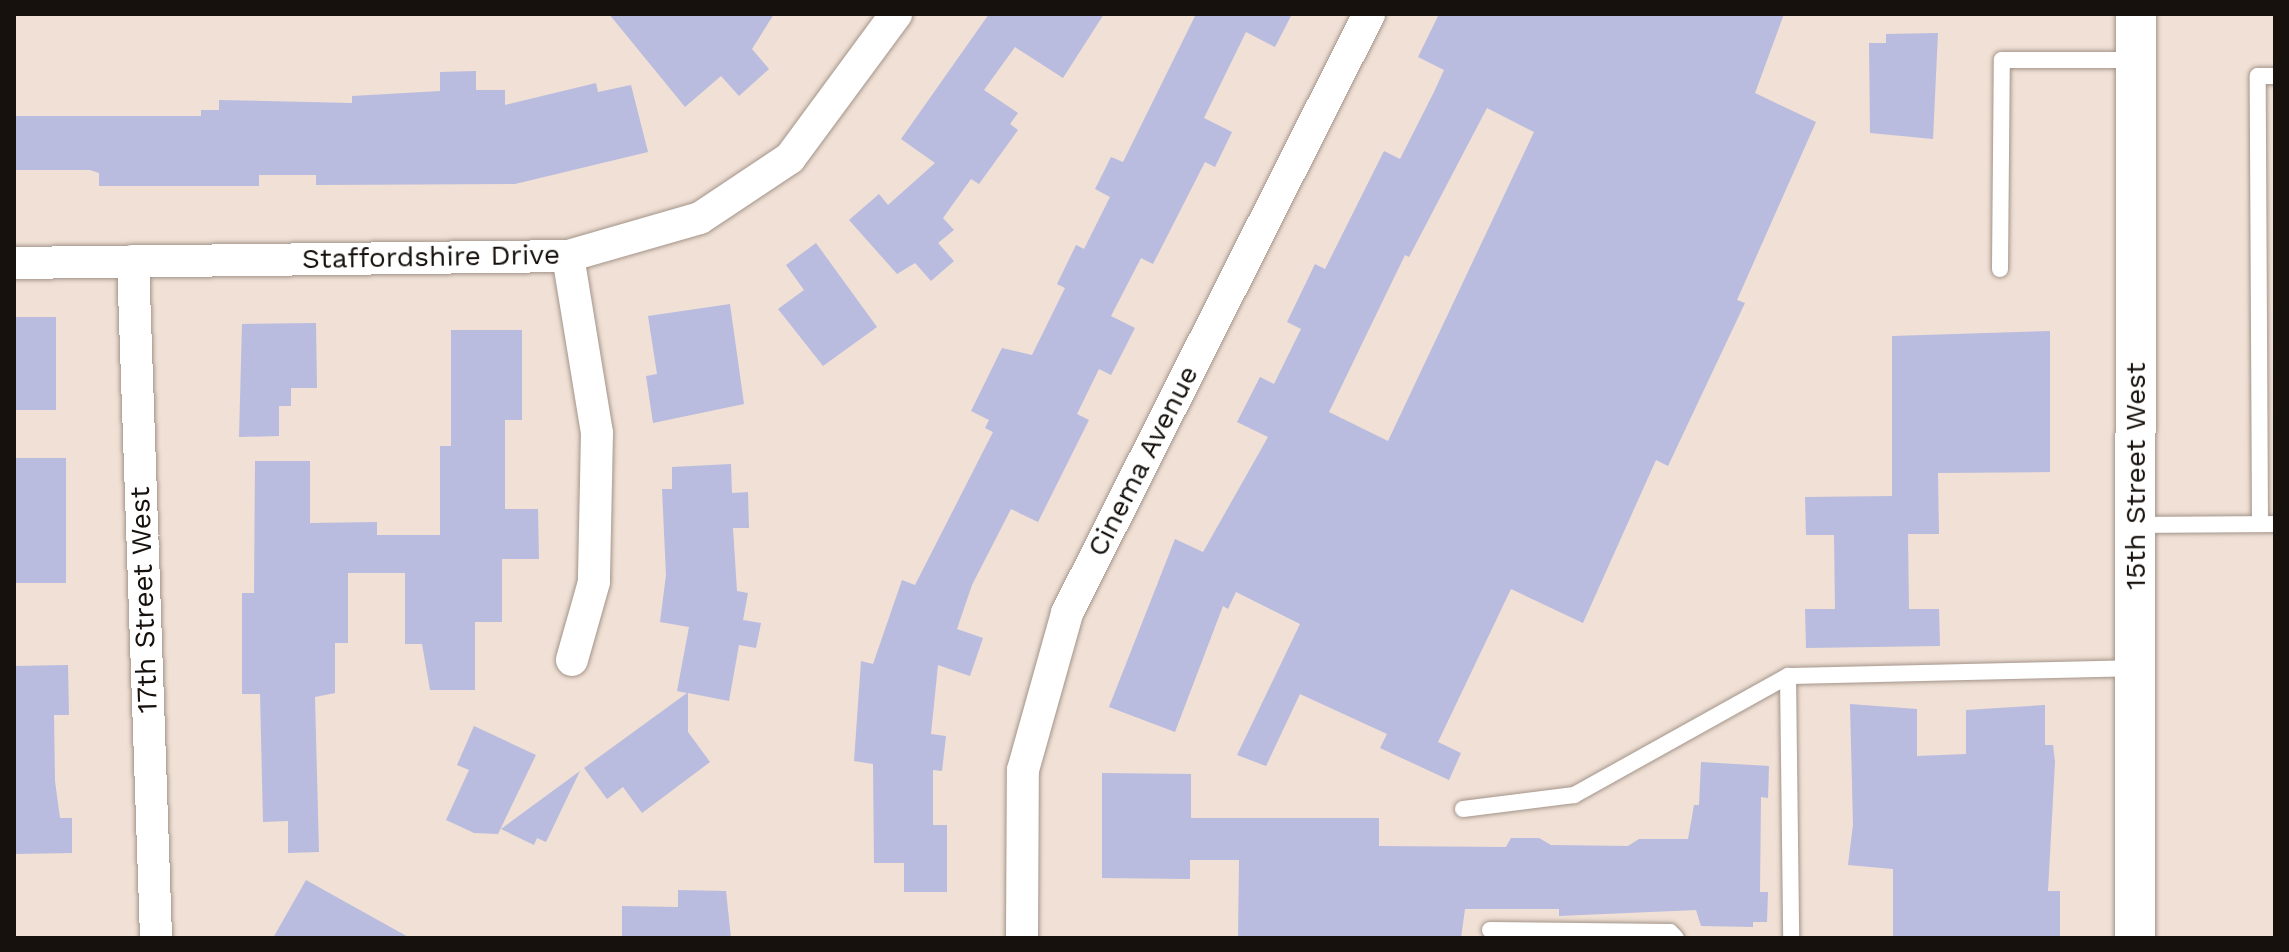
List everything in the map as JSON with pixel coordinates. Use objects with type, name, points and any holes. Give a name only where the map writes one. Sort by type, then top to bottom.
[{"type":"street","name":"Staffordshire Drive","points":[[14,263],[568,256],[700,218],[790,158],[896,14]]},
{"type":"street","name":"Cinema Avenue","points":[[1022,938],[1023,770],[1067,613],[1369,14]]},
{"type":"street","name":"15th Street West","points":[[2135,938],[2136,14]]},
{"type":"street","points":[[568,256],[597,433],[594,582],[572,660]]},
{"type":"street","name":"17th Street West","points":[[133,261],[156,938]]},
{"type":"lane","points":[[2000,269],[2002,60],[2136,60]]},
{"type":"lane","points":[[2136,525],[2268,524],[2258,76],[2275,76]]},
{"type":"lane","points":[[1463,809],[1574,795],[1788,676],[2136,668]]},
{"type":"lane","points":[[1788,676],[1791,938]]},
{"type":"lane","points":[[1490,930],[1670,932],[1676,938]]},
{"type":"building","points":[[609,14],[774,14],[752,49],[769,69],[739,96],[721,76],[685,107]]},
{"type":"building","points":[[989,14],[1104,14],[1063,78],[1015,47],[984,90],[1018,113],[1010,124],[1018,130],[979,184],[971,179],[943,218],[954,230],[938,243],[954,261],[931,281],[915,263],[897,274],[849,220],[879,194],[888,205],[935,163],[901,139]]},
{"type":"building","points":[[1196,14],[1292,14],[1275,47],[1246,32],[1204,118],[1232,132],[1215,167],[1205,162],[1153,264],[1141,258],[1111,316],[1135,328],[1111,375],[1099,369],[1077,414],[1089,420],[1038,522],[1011,509],[972,585],[957,629],[983,638],[970,676],[938,665],[931,734],[946,736],[942,771],[933,770],[933,825],[947,825],[947,892],[904,892],[904,863],[874,863],[873,764],[854,761],[861,661],[873,664],[902,580],[915,585],[993,432],[985,428],[989,420],[971,411],[1002,348],[1032,355],[1065,288],[1057,284],[1076,245],[1084,249],[1110,197],[1095,189],[1111,157],[1123,162]]},
{"type":"building","points":[[1439,14],[1784,14],[1755,93],[1816,122],[1737,300],[1745,303],[1668,466],[1656,460],[1583,623],[1511,589],[1438,742],[1461,753],[1449,780],[1380,748],[1387,734],[1300,694],[1266,766],[1237,755],[1300,624],[1236,592],[1228,609],[1223,606],[1175,732],[1109,707],[1175,539],[1203,552],[1268,437],[1237,422],[1260,377],[1274,384],[1301,329],[1287,322],[1315,264],[1325,269],[1384,151],[1400,159],[1434,92],[1444,70],[1418,57]],"holes":[[[1487,108],[1534,132],[1388,441],[1329,412],[1405,255],[1409,257]]]},
{"type":"building","points":[[1938,33],[1933,139],[1870,133],[1869,43],[1886,43],[1886,34]]},
{"type":"building","points":[[476,71],[476,90],[505,90],[505,105],[596,83],[598,92],[631,85],[648,152],[515,184],[316,185],[316,175],[259,175],[259,186],[99,186],[99,173],[90,170],[15,170],[15,116],[201,116],[201,110],[219,110],[219,100],[352,103],[352,96],[440,91],[440,72]]},
{"type":"building","points":[[816,243],[877,327],[823,366],[778,309],[804,290],[786,265]]},
{"type":"building","points":[[730,304],[744,404],[653,423],[646,376],[657,374],[648,316]]},
{"type":"building","points":[[14,317],[56,317],[56,410],[14,410]]},
{"type":"building","points":[[316,323],[317,388],[291,388],[291,406],[279,406],[279,436],[239,437],[242,324]]},
{"type":"building","points":[[451,330],[522,330],[522,420],[505,420],[505,509],[538,509],[539,559],[502,559],[502,622],[475,622],[475,690],[430,690],[422,644],[405,644],[405,573],[348,573],[348,643],[335,643],[335,693],[315,697],[319,852],[288,853],[288,821],[263,822],[260,694],[242,694],[242,593],[254,593],[255,461],[310,461],[310,523],[377,522],[377,535],[440,535],[440,446],[451,446]]},
{"type":"building","points":[[2050,331],[2050,472],[1938,473],[1939,534],[1908,534],[1909,609],[1939,609],[1940,646],[1806,648],[1805,609],[1835,609],[1834,535],[1806,535],[1805,497],[1892,496],[1892,336]]},
{"type":"building","points":[[14,458],[66,458],[66,583],[14,583]]},
{"type":"building","points":[[731,464],[732,493],[748,492],[749,528],[733,528],[737,591],[748,593],[743,620],[761,623],[756,648],[739,645],[729,701],[688,693],[688,732],[710,762],[642,813],[623,787],[607,799],[584,768],[687,693],[677,691],[689,627],[660,622],[666,575],[662,489],[672,489],[672,467]]},
{"type":"building","points":[[68,665],[69,715],[54,715],[55,781],[60,818],[72,818],[72,853],[14,854],[14,666]]},
{"type":"building","points":[[1850,704],[1917,709],[1917,756],[1966,754],[1966,710],[2045,705],[2045,745],[2053,745],[2055,762],[2048,891],[2060,891],[2060,938],[1893,938],[1893,869],[1848,865],[1853,825]]},
{"type":"building","points":[[474,726],[536,755],[498,834],[474,833],[446,820],[469,770],[457,765]]},
{"type":"building","points":[[1701,762],[1769,766],[1768,798],[1761,797],[1760,892],[1768,892],[1767,922],[1753,922],[1753,927],[1701,926],[1696,910],[1559,916],[1559,909],[1465,909],[1461,938],[1238,938],[1239,860],[1190,860],[1190,879],[1102,878],[1102,773],[1191,774],[1191,818],[1379,818],[1379,846],[1506,847],[1511,838],[1539,838],[1551,845],[1628,846],[1639,839],[1688,839],[1694,805],[1699,805]]},
{"type":"building","points":[[580,771],[546,842],[537,838],[534,845],[501,829]]},
{"type":"building","points":[[306,880],[410,938],[273,938]]},
{"type":"building","points":[[678,890],[726,891],[731,938],[622,938],[622,906],[678,907]]}]
